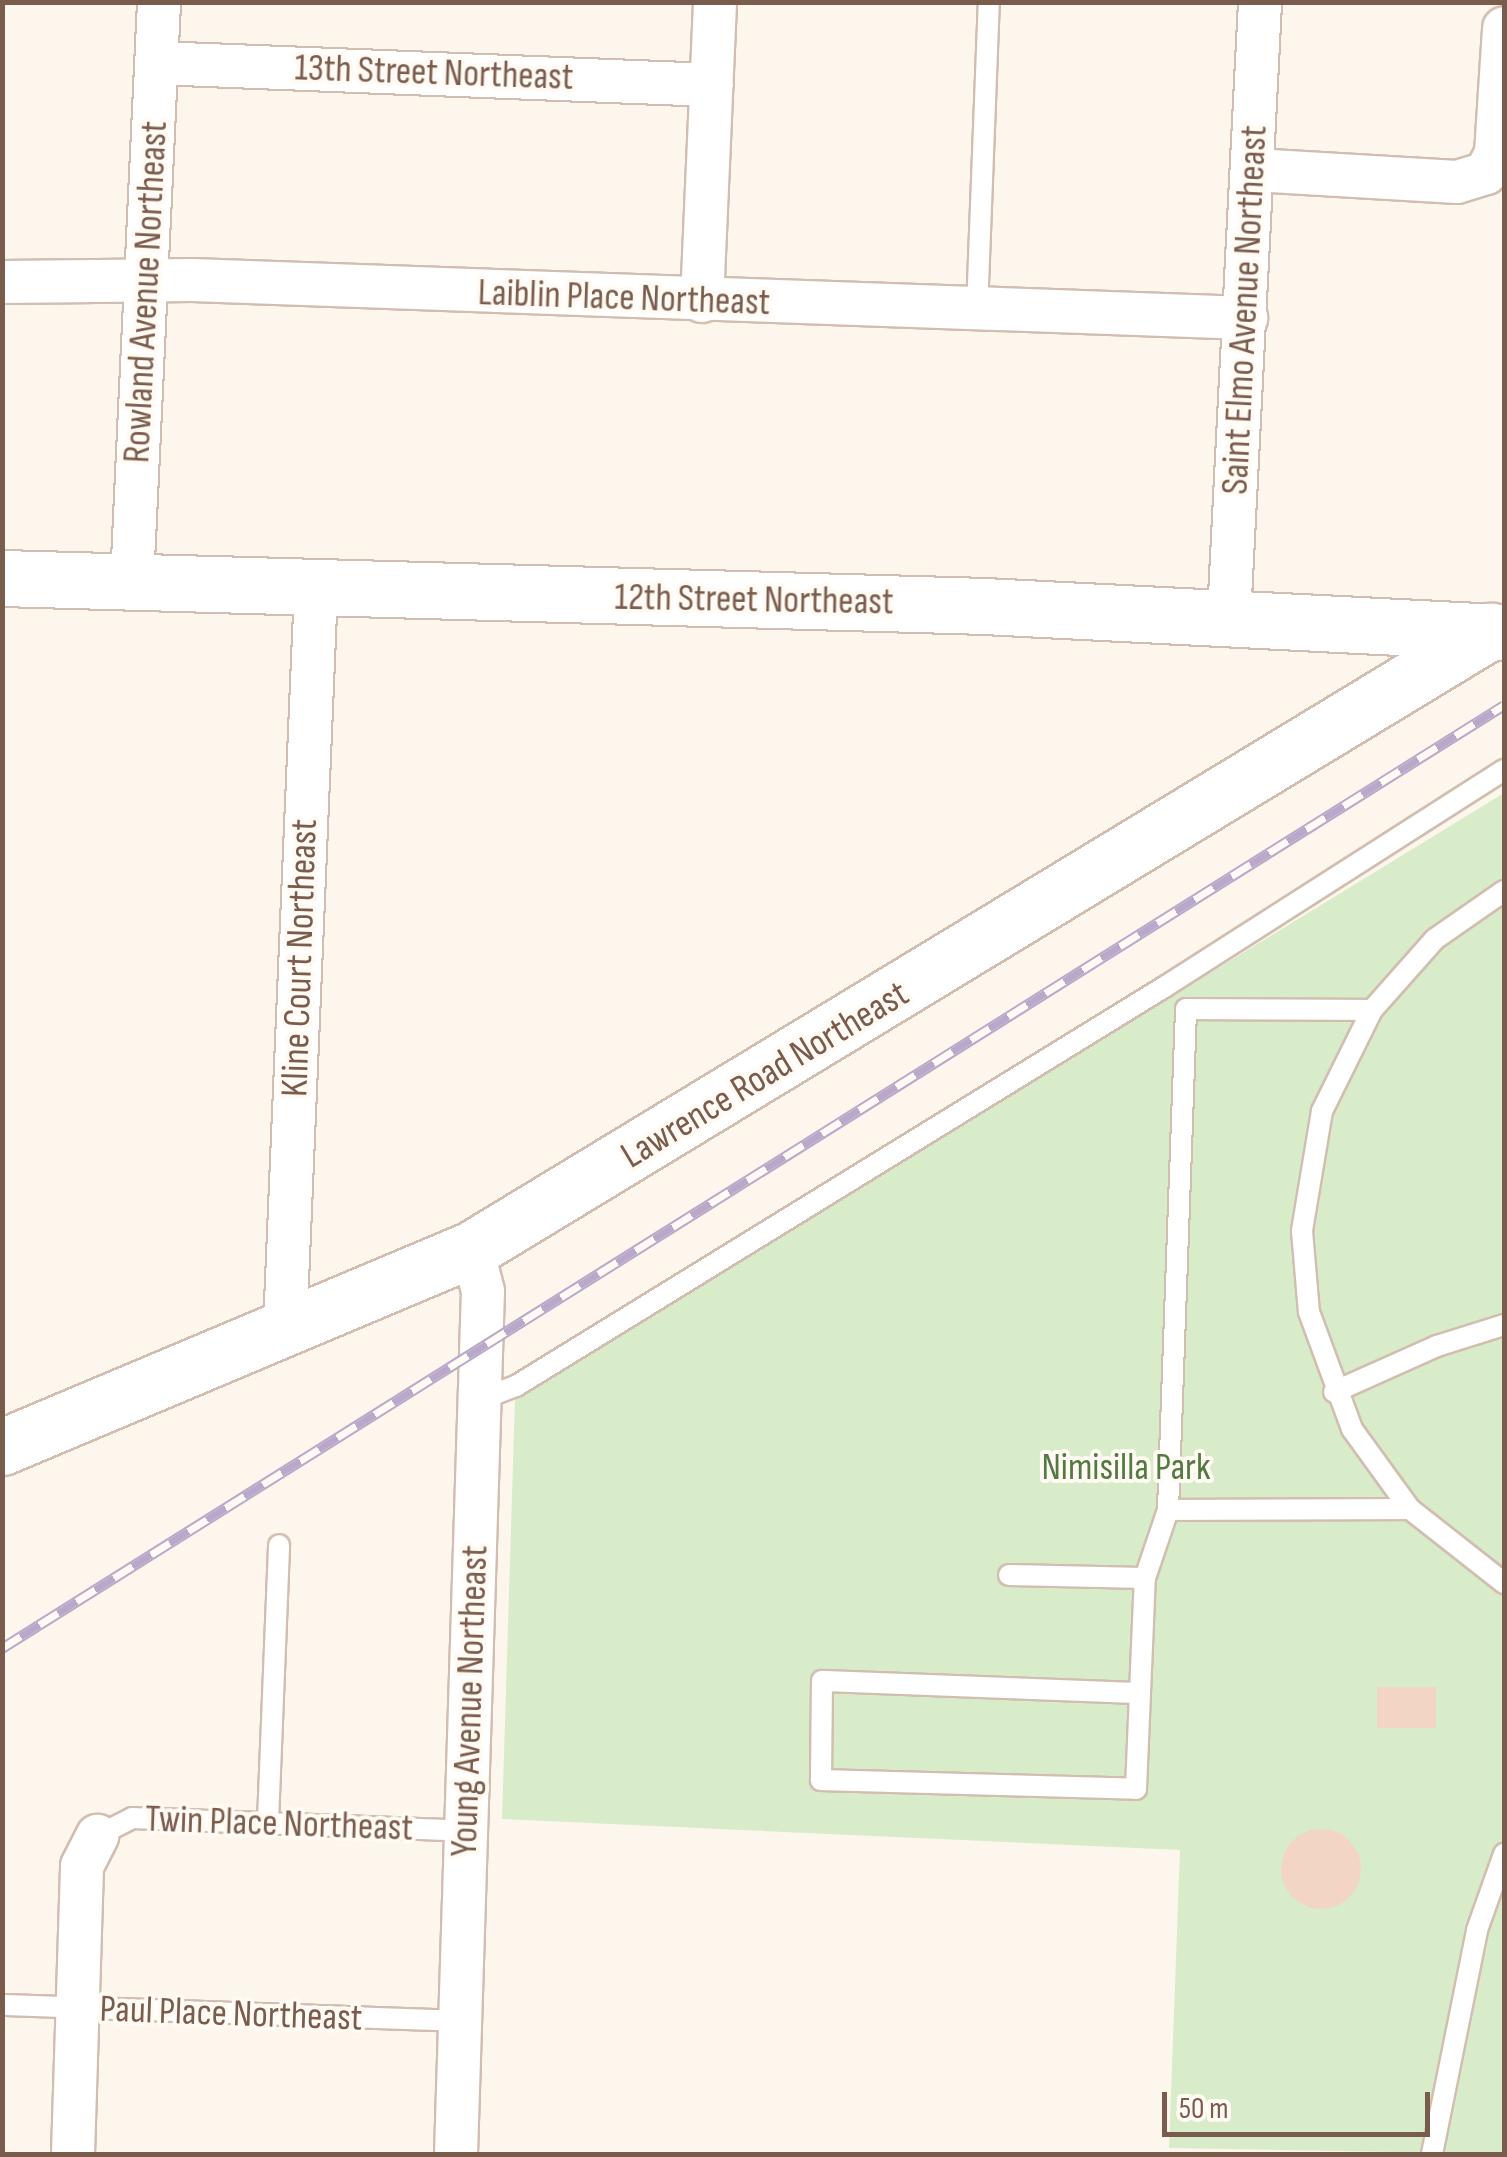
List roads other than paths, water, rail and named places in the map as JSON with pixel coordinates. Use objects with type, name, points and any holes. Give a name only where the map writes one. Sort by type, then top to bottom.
[{"type":"street","name":"Rowland Avenue Northeast","points":[[132,582],[159,2]]},
{"type":"street","points":[[702,301],[715,2]]},
{"type":"street","name":"Saint Elmo Avenue Northeast","points":[[1229,618],[1260,2]]},
{"type":"street","points":[[1254,170],[1457,182],[1486,172],[1496,153],[1504,28]]},
{"type":"street","name":"13th Street Northeast","points":[[156,64],[712,85]]},
{"type":"street","name":"Laiblin Place Northeast","points":[[2,282],[146,282],[1246,318]]},
{"type":"street","name":"12th Street Northeast","points":[[2,578],[1500,629]]},
{"type":"street","name":"Kline Court Northeast","points":[[284,1328],[316,588]]},
{"type":"street","name":"Lawrence Road Northeast","points":[[2,1446],[472,1249],[1500,629]]},
{"type":"street","name":"Young Avenue Northeast","points":[[456,2154],[484,1291],[472,1249]]},
{"type":"street","points":[[73,2154],[82,1866],[96,1836]]},
{"type":"lane","points":[[977,310],[990,2]]},
{"type":"lane","points":[[479,1400],[516,1386],[1166,986],[1504,770]]},
{"type":"lane","points":[[1504,890],[1436,940],[1372,1010],[1322,1111],[1304,1190],[1309,1312],[1334,1392],[1374,1466],[1410,1509],[1504,1583]]},
{"type":"lane","points":[[1139,1693],[822,1681],[820,1780],[1136,1789],[1145,1578],[1168,1510],[1186,1009],[1166,986]]},
{"type":"lane","points":[[1186,1009],[1372,1010]]},
{"type":"lane","points":[[1334,1392],[1437,1346],[1504,1325]]},
{"type":"lane","points":[[1168,1510],[1410,1509]]},
{"type":"lane","points":[[268,1821],[279,1545]]},
{"type":"lane","points":[[1009,1574],[1145,1578]]},
{"type":"lane","name":"Twin Place Northeast","points":[[96,1836],[132,1818],[466,1831]]},
{"type":"lane","points":[[1432,2154],[1477,1930],[1504,1854]]},
{"type":"lane","name":"Paul Place Northeast","points":[[2,2006],[460,2021]]},
{"type":"railway","points":[[2,1648],[1504,705]]},
{"type":"park label","name":"Nimisilla Park","points":[[1126,1468]]}]
